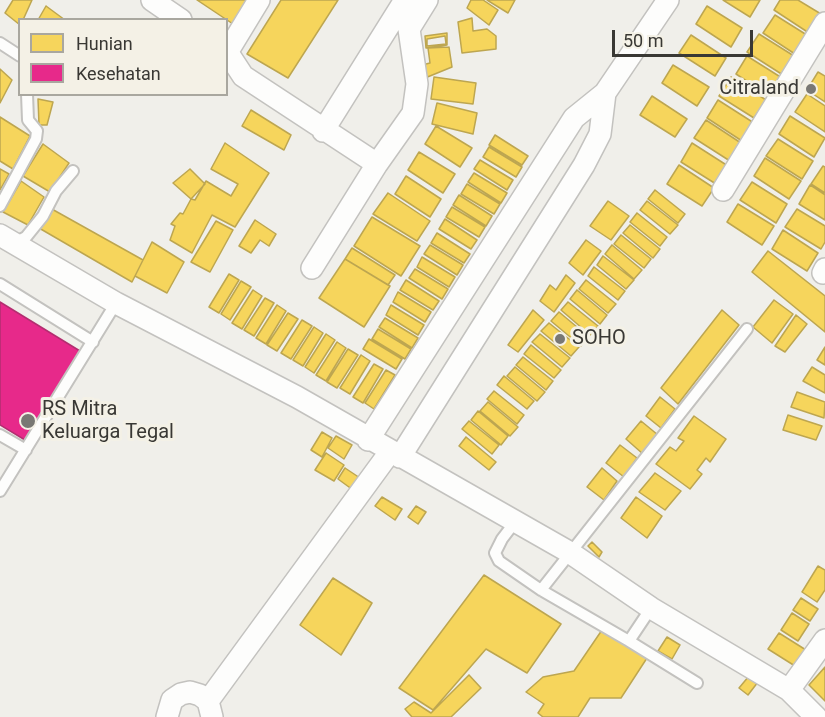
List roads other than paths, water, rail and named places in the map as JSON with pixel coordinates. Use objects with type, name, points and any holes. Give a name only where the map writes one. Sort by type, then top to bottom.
[{"type":"street","points":[[152,0],[178,18]]},
{"type":"street","points":[[228,49],[259,0]]},
{"type":"street","points":[[323,131],[404,14],[427,0]]},
{"type":"street","points":[[368,440],[574,118],[605,93],[668,0]]},
{"type":"street","points":[[312,268],[377,164],[414,113],[417,84],[404,14]]},
{"type":"street","points":[[723,190],[825,23]]},
{"type":"street","points":[[228,53],[243,76],[323,131],[377,164]]},
{"type":"street","points":[[167,717],[172,700],[180,694],[190,692],[200,694],[210,709],[395,454],[584,165],[600,134],[605,93]]},
{"type":"street","points":[[554,149],[584,165]]},
{"type":"street","points":[[7,239],[116,303],[297,397],[368,440],[569,552],[651,608],[789,690],[816,717]]},
{"type":"street","points":[[789,690],[825,640]]},
{"type":"lane","points":[[0,43],[18,55]]},
{"type":"lane","points":[[0,206],[36,139],[37,131],[28,120],[27,96]]},
{"type":"lane","points":[[7,239],[32,230],[43,216],[56,191],[73,171]]},
{"type":"lane","points":[[0,284],[93,342]]},
{"type":"lane","points":[[0,489],[116,303]]},
{"type":"lane","points":[[541,590],[747,328]]},
{"type":"lane","points":[[0,435],[26,450]]},
{"type":"lane","points":[[516,522],[502,539],[495,553],[499,561],[541,590],[697,683]]},
{"type":"lane","points":[[628,641],[651,608]]},
{"type":"place","name":"Citraland","points":[[811,89]]},
{"type":"place","name":"SOHO","points":[[560,339]]},
{"type":"place","name":"RS Mitra Keluarga Tegal","points":[[28,421]]}]
